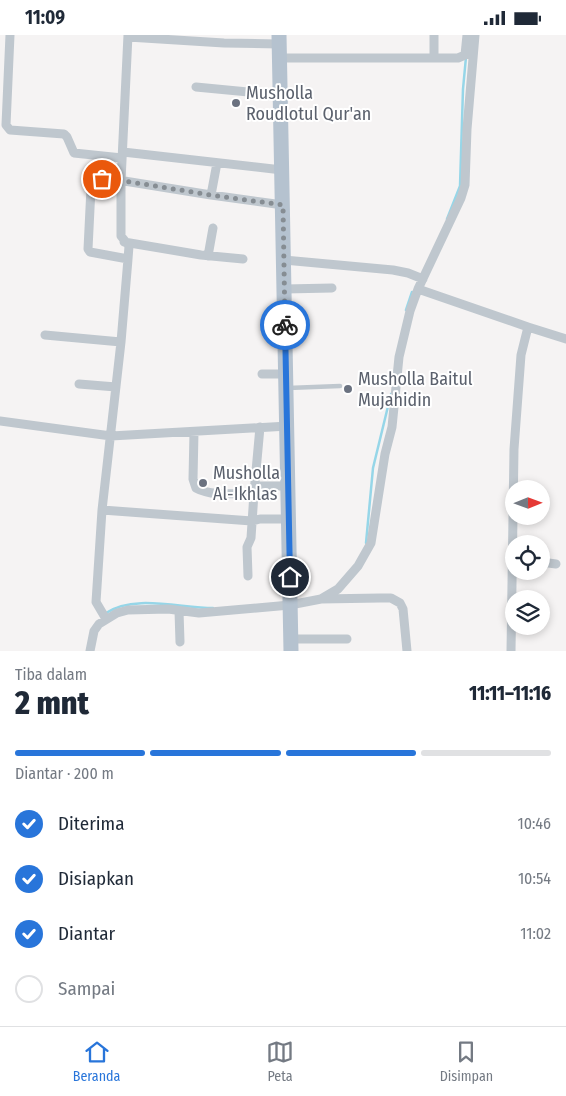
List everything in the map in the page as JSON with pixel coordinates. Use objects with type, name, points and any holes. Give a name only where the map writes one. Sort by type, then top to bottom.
[{"type":"main road","points":[[279,46],[291,645]]},
{"type":"street","points":[[10,35],[7,129],[64,134],[74,153],[123,155],[282,170]]},
{"type":"street","points":[[434,35],[434,58]]},
{"type":"street","points":[[106,619],[96,603],[102,510],[121,342],[129,246],[121,236],[121,181],[128,36],[434,58],[463,57],[466,55],[467,35]]},
{"type":"street","points":[[321,599],[338,589],[358,566],[371,543],[385,453],[392,427],[399,357],[410,311],[420,277],[461,198],[465,185],[467,129],[475,35]]},
{"type":"street","points":[[196,87],[280,95]]},
{"type":"street","points":[[211,195],[217,163]]},
{"type":"street","points":[[128,259],[90,252],[88,249],[89,205],[93,183],[102,179],[283,205]]},
{"type":"street","points":[[208,256],[213,228]]},
{"type":"street","points":[[124,242],[208,256],[243,259]]},
{"type":"street","points":[[284,260],[393,270],[420,277]]},
{"type":"street","points":[[285,289],[332,288]]},
{"type":"street","points":[[418,289],[566,339]]},
{"type":"street","points":[[513,535],[514,449],[521,355],[528,327]]},
{"type":"street","points":[[45,335],[121,342]]},
{"type":"street","points":[[262,374],[287,381]]},
{"type":"street","points":[[79,384],[116,387]]},
{"type":"street","points":[[0,421],[111,436],[288,426]]},
{"type":"street","points":[[248,576],[247,547],[251,538],[260,427]]},
{"type":"street","points":[[194,432],[193,479],[196,488],[211,493],[289,486]]},
{"type":"street","points":[[102,510],[252,521],[260,519],[289,519]]},
{"type":"street","points":[[550,563],[556,564]]},
{"type":"street","points":[[511,651],[513,580]]},
{"type":"street","points":[[90,651],[94,631],[99,624],[117,613],[128,610],[162,609],[206,612],[321,599],[380,597],[392,598],[403,609],[407,651]]},
{"type":"street","points":[[179,611],[180,642]]},
{"type":"street","points":[[291,645],[347,639]]},
{"type":"lane","points":[[287,381],[340,386]]},
{"type":"waterway","points":[[447,219],[460,186],[463,89],[466,57]]},
{"type":"waterway","points":[[406,310],[412,292]]},
{"type":"waterway","points":[[366,543],[373,468],[391,394]]},
{"type":"waterway","points":[[106,613],[117,607],[143,603],[213,608]]},
{"type":"way so far","points":[[102,179],[283,205],[285,325]]},
{"type":"place","name":"Musholla Roudlotul Qur'an","points":[[236,103]]},
{"type":"place","name":"Musholla Baitul Mujahidin","points":[[348,389]]},
{"type":"place","name":"Musholla Al-Ikhlas","points":[[203,483]]},
{"type":"route","points":[[285,325],[290,577]]}]
